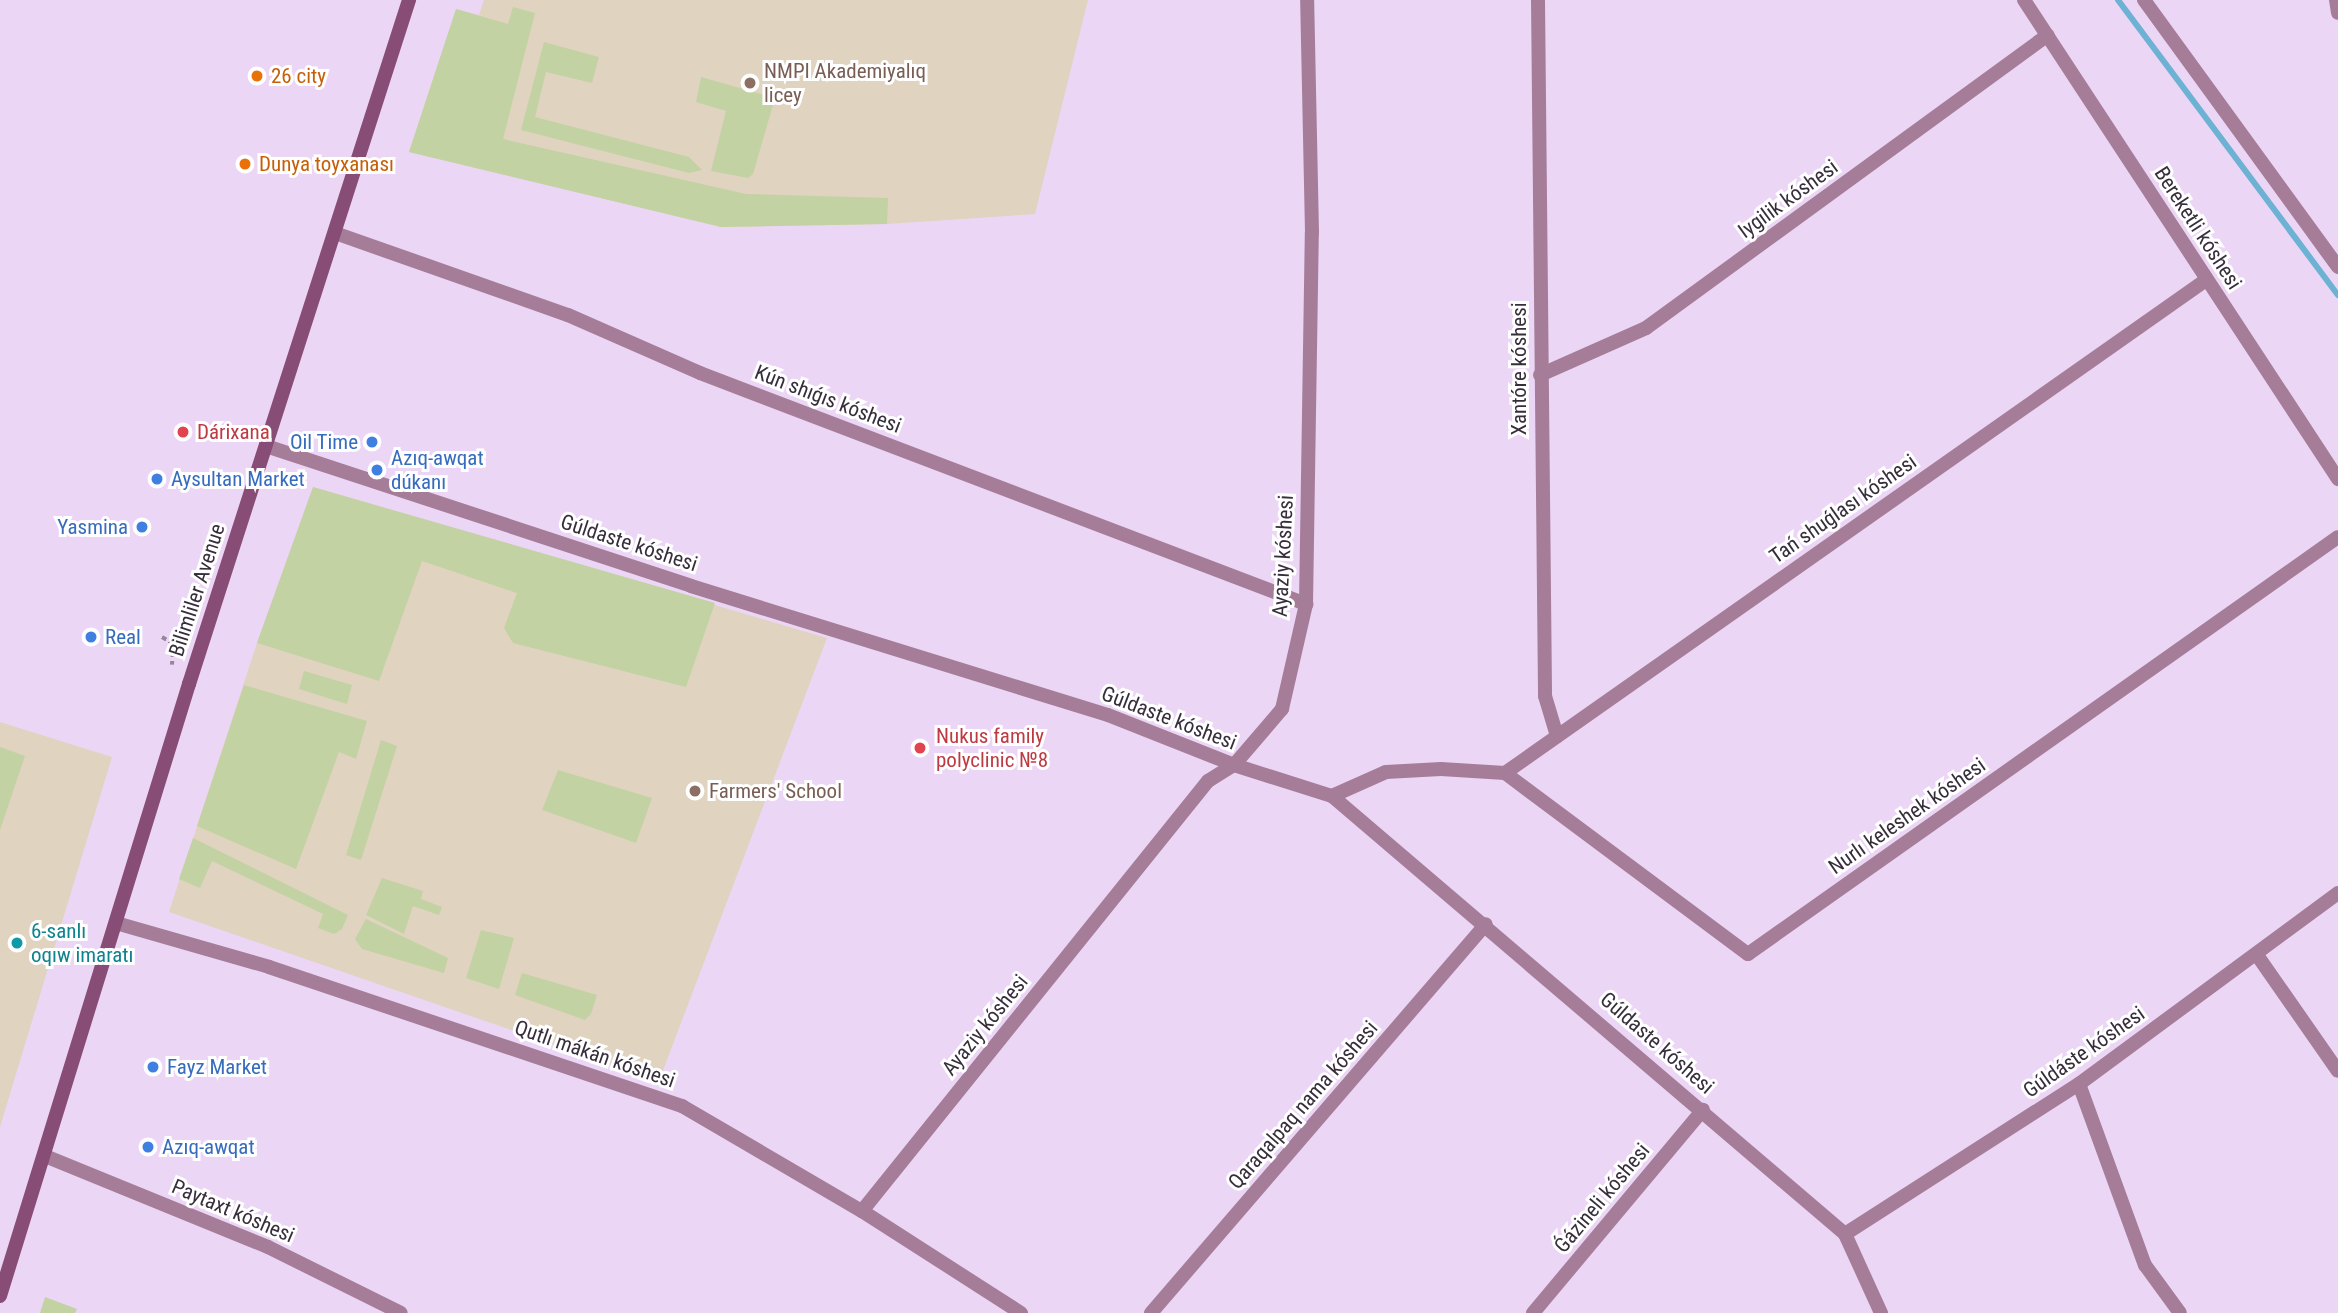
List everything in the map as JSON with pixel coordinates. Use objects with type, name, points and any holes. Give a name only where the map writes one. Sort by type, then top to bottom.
[{"type":"main road","name":"Bilimliler Avenue","points":[[0,1296],[266,446],[409,0]]},
{"type":"street","name":"Ayaziy kóshesi","points":[[862,1211],[1208,781],[1234,765],[1282,709],[1306,604],[1311,232],[1307,0]]},
{"type":"street","name":"Xantóre kóshesi","points":[[1538,0],[1545,696],[1557,736]]},
{"type":"street","name":"Bereketli kóshesi","points":[[2024,0],[2338,479]]},
{"type":"street","points":[[2144,0],[2338,267]]},
{"type":"street","points":[[2336,0],[2338,13]]},
{"type":"street","name":"Iygilik kóshesi","points":[[1540,375],[1646,328],[2048,35]]},
{"type":"street","name":"Kún shıǵıs kóshesi","points":[[334,233],[568,315],[701,373],[1306,604]]},
{"type":"street","name":"Tań shuǵlası kóshesi","points":[[1504,773],[2206,280]]},
{"type":"street","name":"Gúldaste kóshesi","points":[[266,446],[691,586],[1108,715],[1234,765],[1332,796],[1486,924],[1845,1234],[1881,1313]]},
{"type":"street","name":"Nurlı keleshek kóshesi","points":[[1504,773],[1748,954],[2338,537]]},
{"type":"street","points":[[1332,796],[1385,772],[1441,769],[1504,773]]},
{"type":"street","name":"Gúldáste kóshesi","points":[[1845,1234],[2079,1084],[2257,955],[2338,892]]},
{"type":"street","name":"Qutlı mákán kóshesi","points":[[116,923],[269,967],[682,1106],[862,1211],[1021,1313]]},
{"type":"street","name":"Qaraqalpaq nama kóshesi","points":[[1151,1313],[1486,924]]},
{"type":"street","points":[[2257,955],[2338,1071]]},
{"type":"street","points":[[2079,1084],[2145,1265],[2180,1313]]},
{"type":"street","name":"Ǵázineli kóshesi","points":[[1533,1313],[1703,1110]]},
{"type":"street","name":"Paytaxt kóshesi","points":[[45,1156],[268,1247],[401,1313]]},
{"type":"path","points":[[162,637],[174,644],[172,665]]},
{"type":"shaded area","name":"NMPI Akademiyalıq licey","points":[[484,0],[1088,0],[1035,214],[887,224],[721,227],[409,152],[456,9],[479,15]]},
{"type":"shaded area","points":[[313,487],[827,638],[659,1081],[169,912],[257,643]]},
{"type":"shaded area","points":[[0,722],[112,757],[0,1127]]},
{"type":"green space","points":[[513,7],[535,13],[503,139],[746,194],[888,198],[887,224],[721,227],[409,152],[456,9],[508,24]]},
{"type":"green space","points":[[544,42],[599,57],[592,83],[546,72],[535,117],[689,157],[702,170],[689,173],[521,130]]},
{"type":"green space","points":[[701,77],[775,98],[753,174],[748,178],[711,171],[726,111],[696,102]]},
{"type":"green space","points":[[313,487],[715,603],[686,687],[513,643],[504,628],[517,593],[422,561],[379,681],[257,643]]},
{"type":"green space","points":[[304,671],[352,685],[347,704],[299,689]]},
{"type":"green space","points":[[244,685],[367,721],[356,759],[339,752],[296,869],[197,826]]},
{"type":"green space","points":[[381,740],[397,746],[361,860],[346,855]]},
{"type":"green space","points":[[0,747],[25,756],[0,830]]},
{"type":"green space","points":[[558,770],[652,798],[636,843],[542,810]]},
{"type":"green space","points":[[193,838],[348,915],[342,929],[334,934],[318,928],[323,914],[212,861],[200,888],[179,879]]},
{"type":"green space","points":[[382,878],[423,891],[421,899],[442,907],[439,915],[413,906],[404,934],[366,915]]},
{"type":"green space","points":[[366,919],[448,958],[444,973],[362,949],[355,939]]},
{"type":"green space","points":[[481,930],[514,938],[499,989],[466,978]]},
{"type":"green space","points":[[522,973],[597,995],[591,1014],[585,1020],[515,995]]},
{"type":"green space","points":[[45,1297],[77,1309],[75,1313],[40,1313]]},
{"type":"waterway","points":[[2118,0],[2338,295]]},
{"type":"place","name":"26 city","points":[[257,76]]},
{"type":"place","name":"NMPI Akademiyalıq licey","points":[[750,83]]},
{"type":"place","name":"Dunya toyxanası","points":[[245,164]]},
{"type":"place","name":"Dárixana","points":[[183,432]]},
{"type":"place","name":"Oil Time","points":[[372,442]]},
{"type":"place","name":"Azıq-awqat dúkanı","points":[[377,470]]},
{"type":"place","name":"Aysultan Market","points":[[157,479]]},
{"type":"place","name":"Yasmina","points":[[142,527]]},
{"type":"place","name":"Real","points":[[91,637]]},
{"type":"place","name":"Nukus family polyclinic №8","points":[[920,748]]},
{"type":"place","name":"Farmers' School","points":[[695,791]]},
{"type":"place","name":"6-sanlı oqıw imaratı","points":[[17,943]]},
{"type":"place","name":"Fayz Market","points":[[153,1067]]},
{"type":"place","name":"Azıq-awqat","points":[[148,1147]]}]
